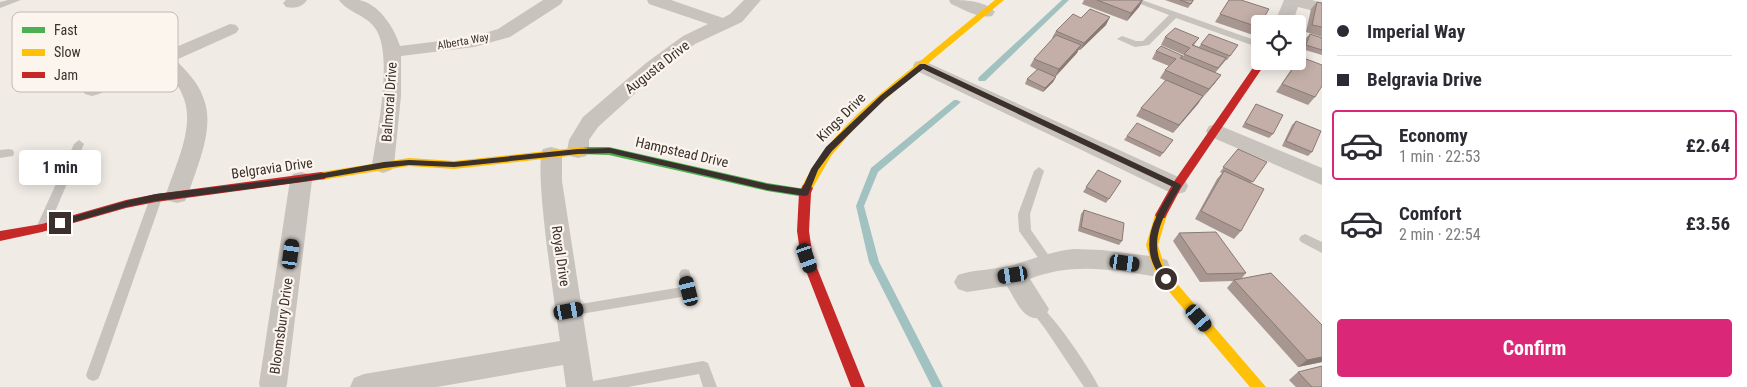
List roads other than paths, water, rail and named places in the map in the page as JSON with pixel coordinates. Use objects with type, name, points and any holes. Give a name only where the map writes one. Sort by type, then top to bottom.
[{"type":"street","name":"Balmoral Drive","points":[[347,0],[370,14],[386,30],[392,52],[391,97],[384,165]]},
{"type":"street","name":"Alberta Way","points":[[392,52],[474,42],[504,33],[555,0]]},
{"type":"street","points":[[656,0],[724,24]]},
{"type":"street","name":"Augusta Drive","points":[[578,151],[579,140],[590,122],[652,67],[674,53],[689,40],[736,18],[753,0]]},
{"type":"street","points":[[958,0],[986,12]]},
{"type":"street","name":"Kings Drive","points":[[858,387],[807,258],[803,231],[805,193],[814,169],[829,149],[882,97],[1000,0]]},
{"type":"street","points":[[1286,15],[1292,0],[1322,8]]},
{"type":"street","points":[[178,52],[230,29]]},
{"type":"street","points":[[922,66],[1177,186]]},
{"type":"street","points":[[1256,70],[1177,186],[1158,220],[1152,246],[1158,267],[1175,290],[1259,387]]},
{"type":"street","points":[[177,195],[197,123],[195,101],[178,76]]},
{"type":"street","points":[[1216,131],[1322,177]]},
{"type":"street","name":"Hampstead Drive","points":[[551,154],[610,150],[767,187],[805,193]]},
{"type":"street","name":"Belgravia Drive","points":[[0,236],[42,228],[126,204],[156,198],[301,180],[409,162],[454,165],[551,154]]},
{"type":"street","name":"Royal Drive","points":[[551,154],[551,181],[580,387]]},
{"type":"street","name":"Bloomsbury Drive","points":[[277,386],[301,180]]},
{"type":"street","points":[[967,282],[1013,275],[1048,263],[1079,260],[1109,260],[1158,267]]},
{"type":"street","points":[[1013,275],[1036,308]]},
{"type":"street","points":[[364,387],[574,351]]},
{"type":"lane","points":[[0,5],[17,0]]},
{"type":"lane","points":[[1134,0],[1251,42]]},
{"type":"lane","points":[[1122,39],[1135,44],[1146,43],[1174,14]]},
{"type":"lane","points":[[42,228],[79,144]]},
{"type":"lane","points":[[1038,171],[1024,214],[1025,231],[1048,263]]},
{"type":"lane","points":[[93,375],[156,198]]},
{"type":"lane","points":[[1305,239],[1322,248]]},
{"type":"lane","points":[[569,311],[689,291],[685,274]]},
{"type":"lane","points":[[1036,308],[1092,387]]},
{"type":"lane","points":[[593,387],[703,368],[710,387]]},
{"type":"waterway","points":[[982,79],[1066,0]]},
{"type":"waterway","points":[[938,387],[874,262],[860,206],[874,170],[957,102]]}]
